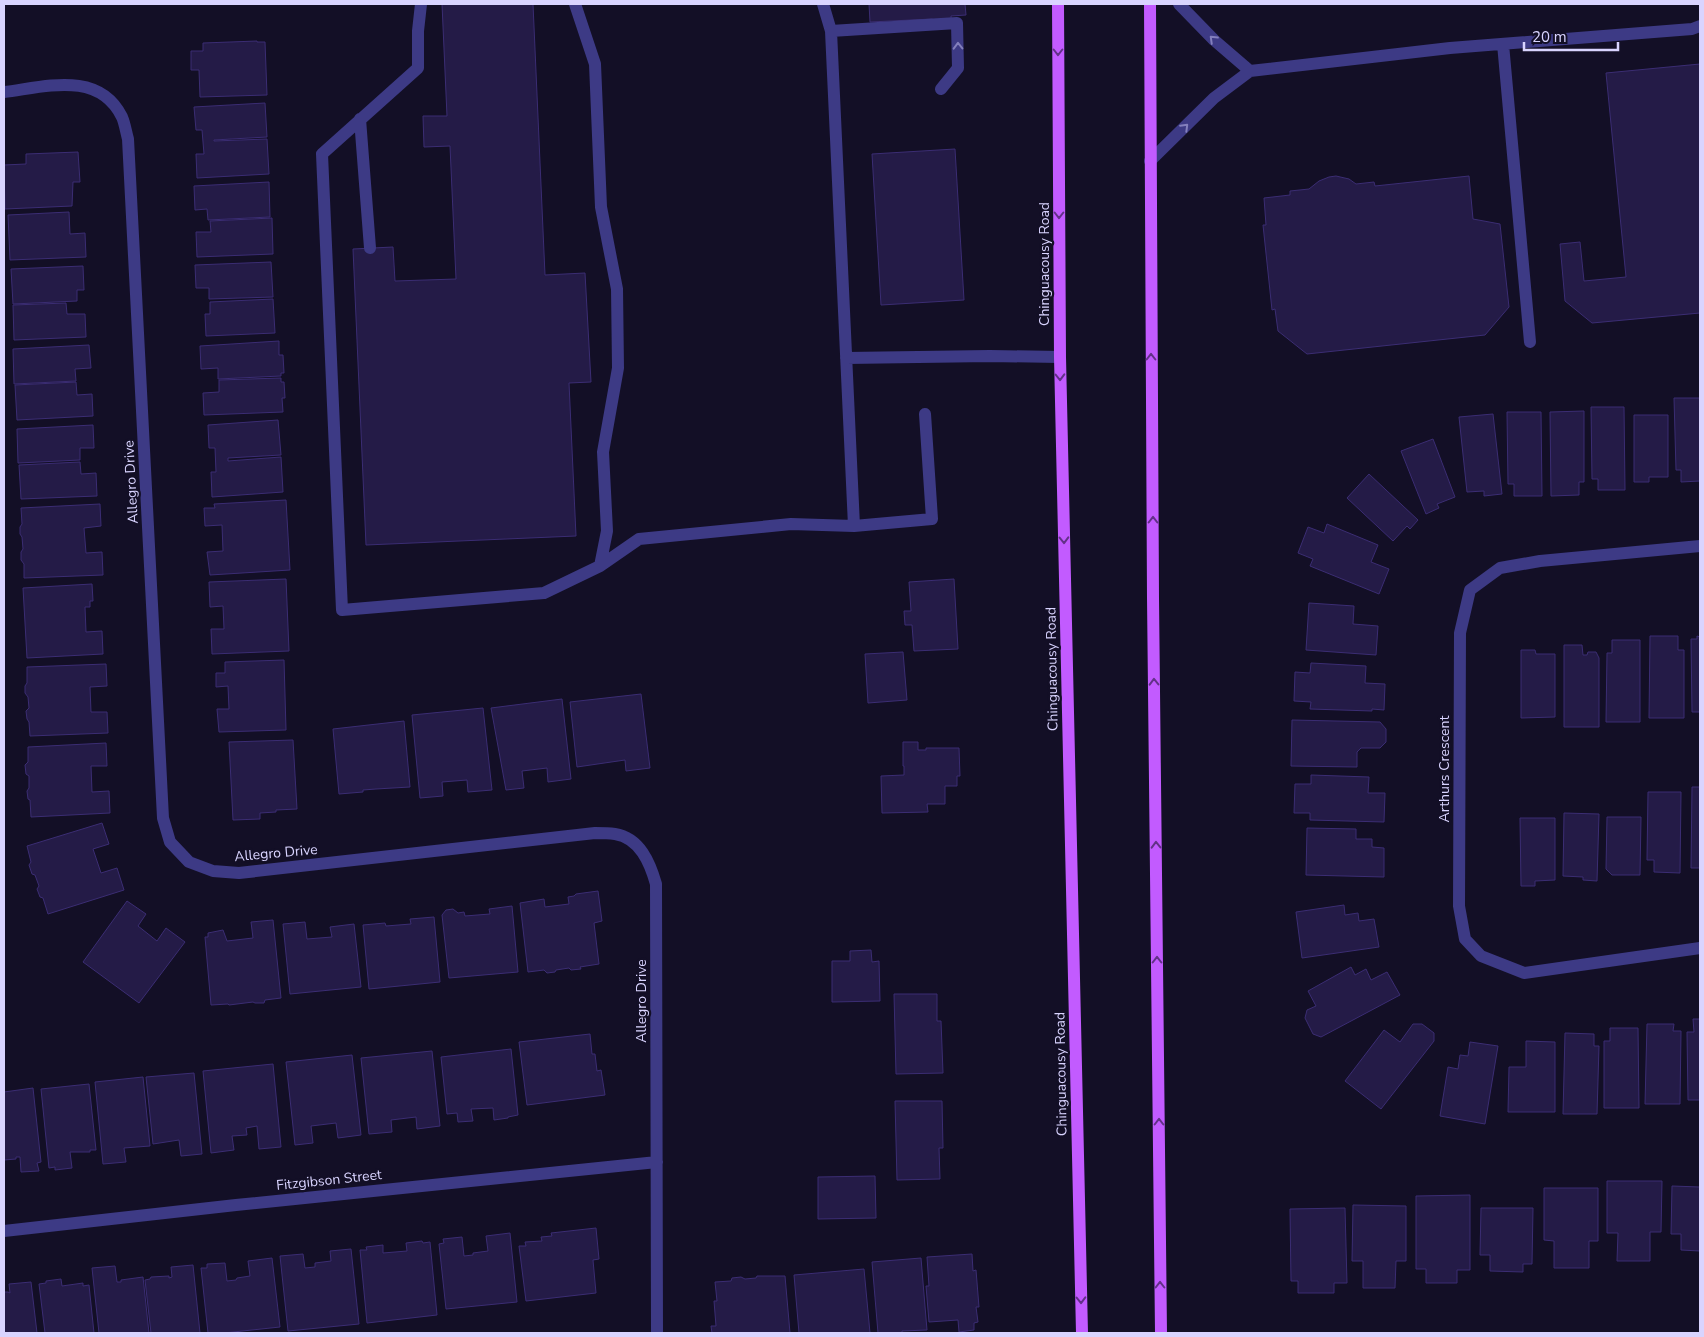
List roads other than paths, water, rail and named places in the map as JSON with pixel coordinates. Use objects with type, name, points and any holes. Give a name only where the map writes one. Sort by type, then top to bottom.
[{"type":"main road","name":"Chinguacousy Road","points":[[1058,4],[1060,356],[1082,1333]]},
{"type":"main road","points":[[1150,4],[1161,1333]]},
{"type":"street","points":[[421,4],[418,31],[418,68],[322,154],[342,610],[544,593],[600,566],[639,539],[791,524],[854,526],[932,519],[925,414]]},
{"type":"street","points":[[575,4],[595,64],[601,206],[617,289],[618,368],[603,452],[607,531],[600,566]]},
{"type":"street","points":[[823,4],[831,31],[854,526]]},
{"type":"street","points":[[1179,4],[1214,40],[1250,71]]},
{"type":"street","points":[[831,31],[957,22],[958,68],[941,89]]},
{"type":"street","points":[[1150,161],[1214,98],[1250,71],[1450,48],[1692,29],[1700,26]]},
{"type":"street","points":[[1503,44],[1530,342]]},
{"type":"street","name":"Allegro Drive","points":[[4,92],[75,84],[98,91],[114,104],[123,118],[128,140],[163,818],[170,842],[189,862],[213,871],[239,873],[595,833],[617,834],[634,842],[646,855],[656,884],[657,1333]]},
{"type":"street","points":[[360,120],[370,248]]},
{"type":"street","points":[[846,358],[1060,356]]},
{"type":"street","name":"Arthurs Crescent","points":[[1700,546],[1540,561],[1500,568],[1470,590],[1460,633],[1459,906],[1465,939],[1481,956],[1524,973],[1700,948]]},
{"type":"street","name":"Fitzgibson Street","points":[[4,1231],[657,1162]]}]
